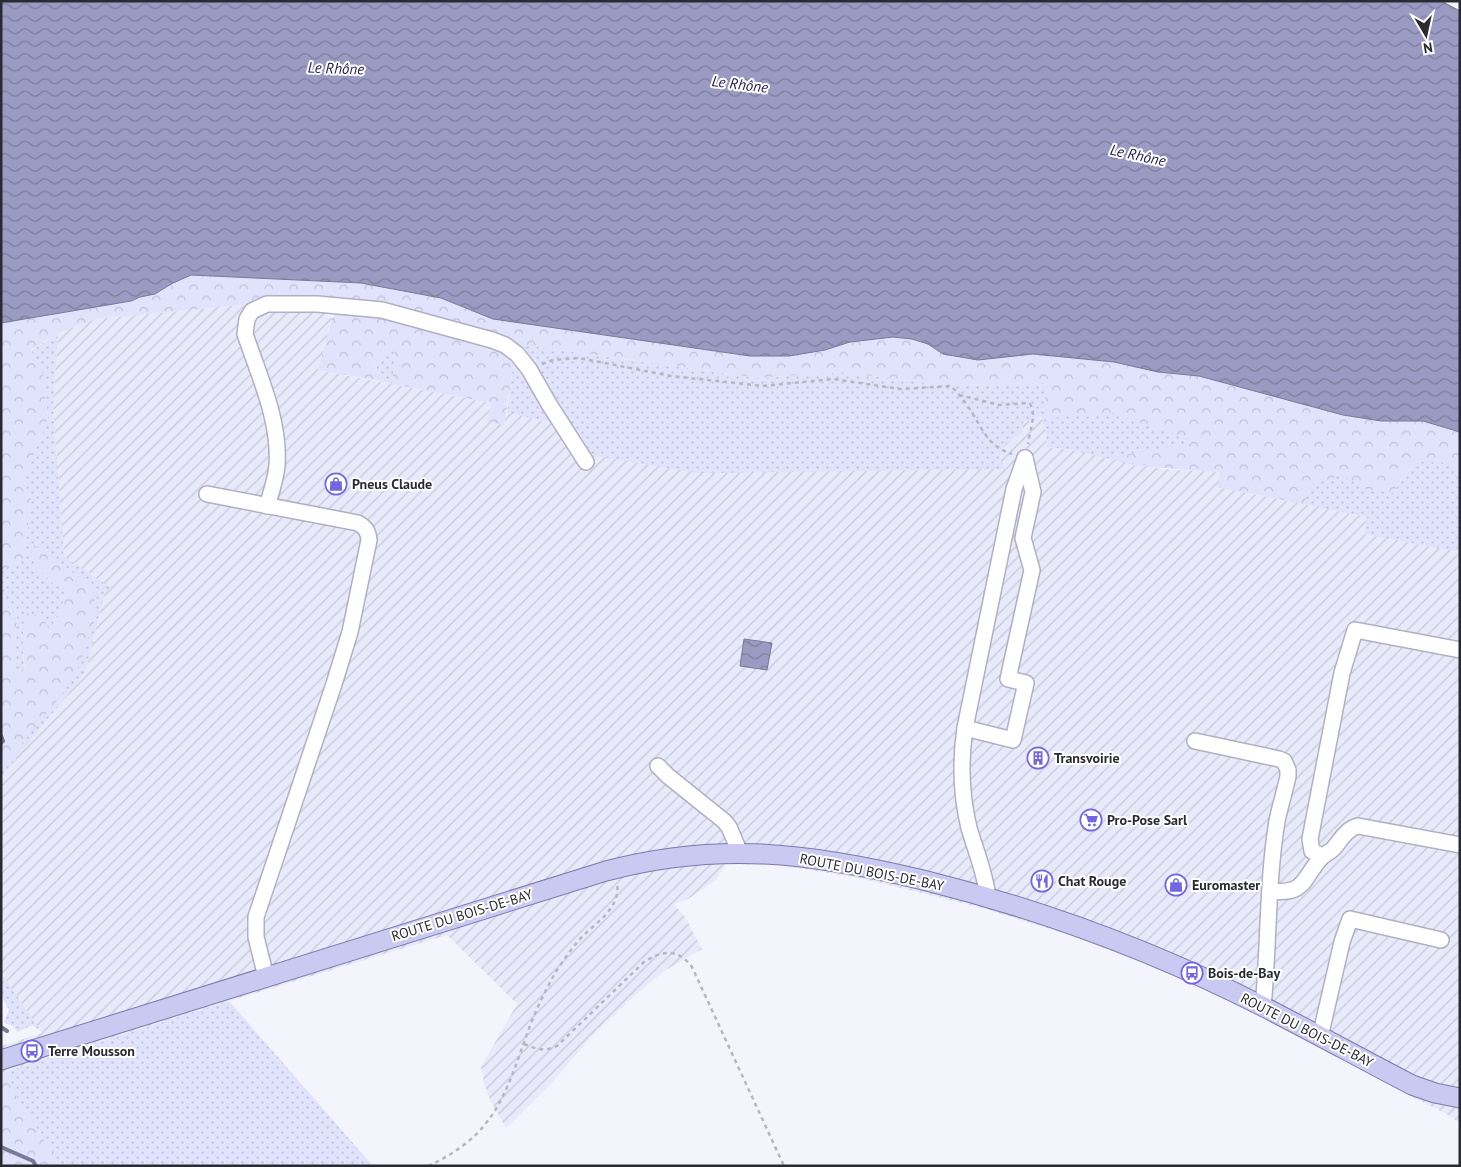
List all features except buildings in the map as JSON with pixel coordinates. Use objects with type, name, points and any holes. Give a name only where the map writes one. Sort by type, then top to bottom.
[{"type":"main road","name":"ROUTE DU BOIS-DE-BAY","points":[[1,1060],[614,868],[660,858],[740,853],[794,856],[832,861],[899,875],[988,898],[1068,924],[1126,945],[1186,970],[1263,1007],[1412,1084],[1435,1093],[1460,1098]]},
{"type":"lane","points":[[267,506],[277,467],[277,440],[274,419],[246,334],[247,319],[252,311],[267,304],[317,304],[382,310],[505,345],[517,354],[529,369],[586,462]]},
{"type":"lane","points":[[965,728],[1013,740],[1026,684],[1008,680],[1032,570],[1024,538],[1034,492],[1025,458]]},
{"type":"lane","points":[[988,898],[986,879],[965,807],[961,760],[965,728],[1014,489],[1025,458]]},
{"type":"lane","points":[[207,494],[358,523],[365,527],[369,540],[350,632],[256,917],[256,937],[266,977]]},
{"type":"lane","points":[[1322,856],[1312,851],[1310,839],[1342,673],[1355,630],[1460,650]]},
{"type":"lane","points":[[1195,742],[1279,759],[1287,764],[1288,776],[1277,819],[1270,891],[1267,971],[1263,1007]]},
{"type":"lane","points":[[658,766],[724,821],[729,827],[740,853]]},
{"type":"lane","points":[[1270,891],[1284,892],[1304,884],[1322,856],[1332,850],[1348,831],[1358,826],[1460,845]]},
{"type":"lane","points":[[1320,1037],[1342,942],[1350,919],[1441,940]]},
{"type":"path","points":[[529,369],[553,360],[579,358],[656,374],[763,386],[832,379],[900,389],[951,386],[958,395],[967,404],[989,439],[995,445],[1001,450],[1025,458],[1032,406],[1027,402],[999,405],[958,395]]},
{"type":"path","points":[[428,1166],[466,1144],[489,1119],[507,1090],[527,1032],[555,974],[579,940],[610,911],[616,899],[618,892],[614,868]]},
{"type":"path","points":[[524,1044],[542,1050],[549,1050],[557,1046],[644,962],[651,957],[665,952],[681,956],[692,967],[784,1166]]},
{"type":"shaded area","points":[[241,305],[292,311],[319,310],[332,318],[318,370],[491,403],[487,422],[504,424],[507,413],[573,427],[590,455],[1006,469],[1000,459],[1002,448],[1006,443],[1021,434],[1024,421],[1035,420],[1035,417],[1042,416],[1046,431],[1047,447],[1072,450],[1162,469],[1221,472],[1219,487],[1367,517],[1364,534],[1460,552],[1460,1123],[1445,1113],[1310,1042],[1200,987],[1141,962],[1066,934],[982,908],[860,878],[779,865],[726,864],[715,881],[688,899],[674,904],[685,917],[702,949],[664,971],[633,997],[590,1038],[551,1084],[506,1128],[490,1100],[481,1067],[517,1004],[447,935],[1,1073],[1,1046],[42,1033],[1,973],[1,777],[85,673],[105,592],[110,588],[64,556],[53,404],[58,333],[95,319]]},
{"type":"green space","points":[[191,275],[361,283],[441,298],[493,319],[750,356],[789,356],[825,350],[850,342],[893,337],[912,339],[928,344],[943,354],[978,360],[1033,354],[1114,362],[1158,372],[1199,376],[1343,415],[1381,421],[1423,421],[1460,432],[1460,469],[1451,468],[1440,461],[1435,464],[1430,460],[1423,462],[1408,471],[1394,493],[1366,489],[1342,475],[1309,485],[1305,504],[1218,487],[1220,472],[1164,468],[1107,458],[1192,443],[1193,440],[1114,413],[1069,415],[1044,422],[1046,383],[943,385],[840,372],[759,378],[517,344],[504,425],[487,422],[491,403],[392,384],[395,352],[386,352],[375,361],[379,381],[318,370],[332,318],[345,302],[292,311],[241,305],[95,319],[58,333],[31,350],[43,374],[48,419],[23,481],[31,497],[24,558],[1,570],[1,323],[131,301],[155,294]]},
{"type":"green space","points":[[58,333],[53,404],[64,556],[111,588],[105,592],[85,673],[1,777],[1,770],[25,739],[93,590],[67,568],[34,546],[38,570],[54,584],[58,582],[66,590],[61,615],[54,620],[53,630],[24,643],[23,659],[25,668],[13,673],[17,614],[6,605],[5,590],[1,587],[1,570],[24,558],[31,497],[23,481],[48,419],[43,374],[31,351]]},
{"type":"green space","points":[[516,344],[759,378],[840,372],[943,385],[1046,383],[1341,468],[1394,493],[1401,480],[1416,464],[1430,459],[1438,460],[1453,468],[1460,469],[1460,552],[1364,534],[1367,517],[1218,487],[1220,472],[1138,466],[1072,450],[1047,447],[1046,431],[1041,416],[1035,417],[1035,420],[1024,421],[1021,434],[1004,446],[1000,459],[1006,469],[698,473],[590,455],[573,427],[507,413]]},
{"type":"green space","points":[[386,352],[395,352],[392,384],[379,381],[375,361]]},
{"type":"green space","points":[[34,545],[67,568],[93,590],[96,609],[81,662],[66,689],[1,770],[1,587],[5,590],[5,602],[8,608],[17,614],[13,673],[25,668],[23,625],[25,613],[42,617],[50,632],[53,630],[54,620],[61,615],[66,591],[58,582],[54,584],[38,570],[31,556]]},
{"type":"green space","points":[[1,973],[39,1028],[37,1029],[33,1025],[17,1032],[13,1026],[4,1023],[9,1010],[1,996]]},
{"type":"green space","points":[[229,1001],[373,1166],[60,1166],[11,1087],[8,1071]]},
{"type":"green space","points":[[8,1071],[11,1087],[60,1166],[1,1166],[1,1073]]},
{"type":"water","name":"Le Rhône","points":[[1,1],[1441,1],[1460,11],[1460,432],[1423,421],[1381,421],[1343,415],[1199,376],[1158,372],[1114,362],[1033,354],[978,360],[943,354],[928,344],[912,339],[893,337],[850,342],[825,350],[789,356],[750,356],[493,319],[441,298],[361,283],[191,275],[155,294],[131,301],[1,323]]},
{"type":"water","points":[[744,639],[772,643],[767,670],[740,666]]},
{"type":"waterway","points":[[1,736],[3,741],[1,743]]},
{"type":"waterway","points":[[1,1027],[7,1031]]},
{"type":"waterway","points":[[1,1147],[33,1161],[36,1166]]},
{"type":"place","name":"Pneus Claude","points":[[336,484]]},
{"type":"place","name":"Transvoirie","points":[[1038,758]]},
{"type":"place","name":"Pro-Pose Sarl","points":[[1091,820]]},
{"type":"place","name":"Chat Rouge","points":[[1042,881]]},
{"type":"place","name":"Euromaster","points":[[1176,885]]},
{"type":"place","name":"Bois-de-Bay","points":[[1192,973]]},
{"type":"place","name":"Terre Mousson","points":[[32,1051]]}]
